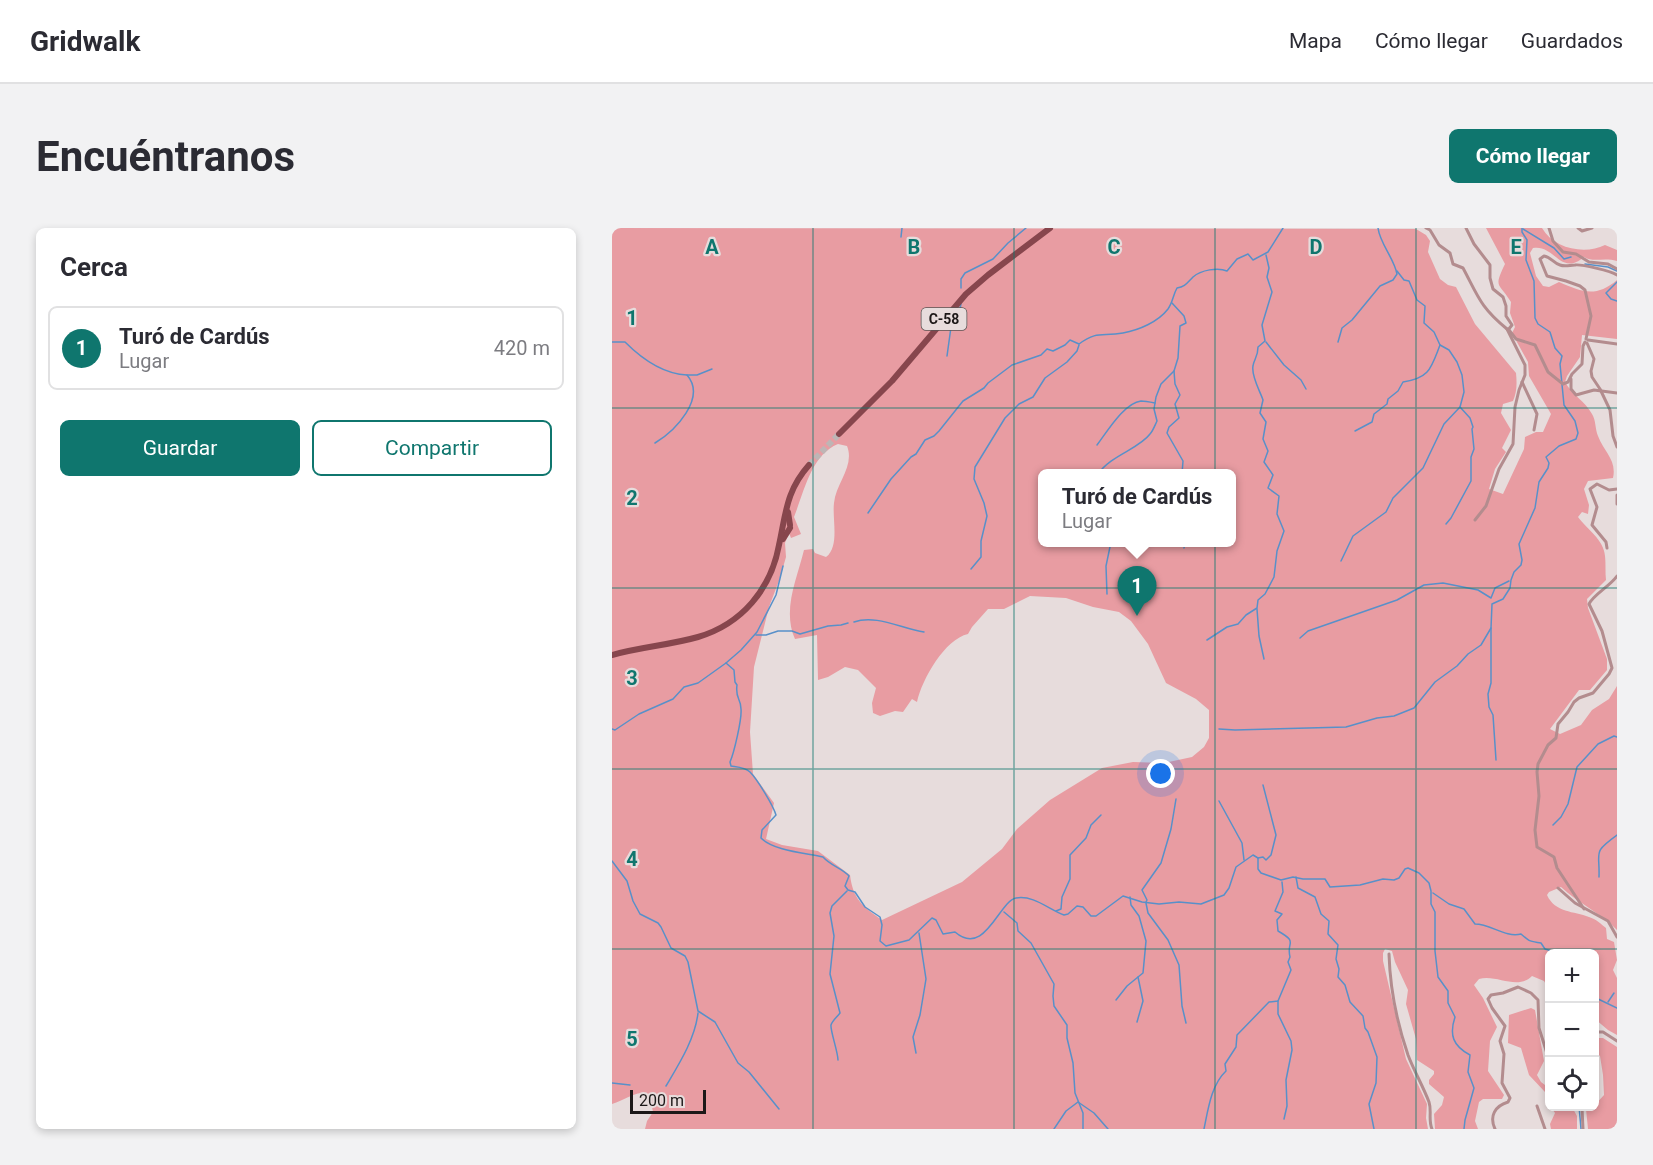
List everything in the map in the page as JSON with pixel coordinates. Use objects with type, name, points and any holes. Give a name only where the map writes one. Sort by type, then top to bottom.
[{"type":"main road","name":"C-58","points":[[839,434],[910,358],[964,292],[1048,228]]},
{"type":"main road","points":[[612,656],[701,638],[730,624],[748,610],[762,594],[775,568],[788,525],[790,494],[809,465]]},
{"type":"main road","points":[[612,656],[701,636],[729,623],[747,609],[760,593],[774,568],[779,546],[788,525],[788,508],[792,492],[803,472]]},
{"type":"main road","points":[[788,508],[788,525]]},
{"type":"street","points":[[1426,228],[1430,230],[1439,245],[1450,253],[1453,264],[1463,268],[1482,306],[1516,339],[1531,342],[1537,346],[1548,372],[1560,383],[1566,384],[1582,364],[1583,346],[1591,314],[1585,290],[1562,279],[1547,276],[1540,259],[1547,256],[1561,266],[1581,265],[1617,275]]},
{"type":"street","points":[[1466,228],[1474,244],[1490,265],[1494,292],[1502,296],[1505,302],[1505,315],[1512,325],[1508,330]]},
{"type":"street","points":[[1549,228],[1553,241],[1563,252],[1576,254],[1595,264],[1608,264],[1617,269]]},
{"type":"street","points":[[1578,228],[1582,231],[1592,228]]},
{"type":"street","points":[[1581,265],[1584,259]]},
{"type":"street","points":[[1475,520],[1486,506],[1499,469],[1513,444],[1515,410],[1525,375],[1526,365],[1508,330]]},
{"type":"street","points":[[1586,341],[1617,344]]},
{"type":"street","points":[[1586,341],[1594,359],[1592,377],[1610,410],[1613,436],[1617,447]]},
{"type":"street","points":[[1570,377],[1571,389],[1575,394],[1594,390],[1617,393]]},
{"type":"street","points":[[1522,382],[1537,414],[1534,430]]},
{"type":"street","points":[[1607,548],[1606,542],[1592,525],[1597,507],[1590,489],[1597,484],[1609,490],[1617,489]]},
{"type":"street","points":[[1617,495],[1617,504]]},
{"type":"street","points":[[1584,909],[1557,868],[1554,857],[1542,851],[1537,845],[1534,830],[1539,796],[1537,772],[1541,755],[1556,738],[1559,722],[1577,699],[1593,693],[1610,672],[1611,661],[1599,623],[1589,604],[1592,598],[1604,590],[1617,576]]},
{"type":"street","points":[[1558,888],[1584,909],[1608,921],[1617,937]]},
{"type":"street","points":[[1389,954],[1394,1002],[1408,1056],[1430,1104],[1429,1122],[1432,1129]]},
{"type":"street","points":[[1494,1129],[1492,1122],[1495,1110],[1499,1105],[1508,1102],[1510,1098],[1502,1083],[1504,1053],[1500,1041],[1506,1026],[1489,1004],[1488,999],[1491,995],[1518,987],[1535,996],[1538,1002],[1540,1033],[1548,1057]]},
{"type":"street","points":[[1599,1032],[1617,1041]]},
{"type":"street","points":[[1537,1106],[1545,1129]]},
{"type":"street","points":[[1581,1111],[1583,1129]]},
{"type":"shaded area","points":[[612,228],[1416,229],[1426,235],[1430,241],[1428,252],[1440,279],[1456,287],[1475,324],[1516,373],[1513,401],[1503,404],[1501,413],[1511,430],[1502,448],[1506,452],[1495,469],[1489,489],[1503,494],[1524,449],[1525,437],[1536,432],[1543,432],[1551,414],[1529,376],[1528,362],[1512,333],[1515,327],[1510,313],[1511,302],[1498,282],[1505,264],[1486,228],[1542,228],[1554,241],[1570,248],[1588,250],[1605,245],[1617,250],[1617,261],[1591,260],[1584,257],[1569,263],[1563,262],[1541,248],[1533,248],[1530,253],[1536,276],[1543,286],[1549,287],[1559,282],[1589,292],[1609,286],[1617,280],[1617,339],[1582,335],[1580,357],[1565,382],[1592,414],[1598,436],[1609,456],[1614,472],[1613,478],[1588,481],[1584,489],[1589,505],[1588,514],[1582,512],[1578,517],[1604,550],[1606,580],[1587,599],[1588,608],[1607,659],[1607,670],[1590,690],[1579,690],[1550,729],[1560,734],[1581,725],[1592,710],[1609,699],[1617,686],[1617,930],[1561,887],[1547,895],[1550,901],[1565,911],[1592,918],[1598,922],[1606,928],[1607,939],[1614,942],[1617,960],[1613,970],[1617,978],[1617,1035],[1599,1022],[1599,949],[1545,949],[1545,983],[1532,976],[1520,982],[1479,979],[1474,985],[1497,1027],[1490,1041],[1488,1071],[1504,1095],[1502,1099],[1483,1099],[1479,1102],[1475,1121],[1478,1129],[1435,1129],[1434,1114],[1442,1105],[1444,1097],[1429,1084],[1434,1071],[1417,1060],[1416,1039],[1406,1004],[1408,990],[1392,951],[1385,949],[1383,961],[1406,1059],[1427,1104],[1428,1129],[645,1129],[653,1112],[647,1096],[638,1093],[612,1104]],"holes":[[[838,444],[847,446],[849,453],[847,468],[835,496],[833,546],[826,557],[815,553],[813,549],[804,550],[790,606],[791,628],[795,639],[817,635],[818,680],[845,667],[858,670],[876,688],[872,703],[873,713],[880,716],[895,711],[903,712],[912,699],[917,702],[929,672],[943,652],[959,637],[968,634],[988,609],[1004,609],[1030,596],[1066,598],[1093,607],[1119,612],[1131,621],[1148,644],[1166,683],[1196,699],[1209,710],[1209,738],[1204,747],[1192,757],[1164,763],[1133,762],[1102,768],[1050,800],[1017,829],[1002,849],[962,882],[882,920],[856,896],[850,875],[818,851],[782,845],[766,839],[774,803],[753,774],[750,732],[754,667],[769,607],[786,557],[785,543],[789,533],[791,538],[801,534],[794,517],[805,486],[821,457]]]},
{"type":"shaded area","points":[[1531,1008],[1535,1010],[1544,1061],[1537,1075],[1545,1085],[1545,1092],[1529,1075],[1521,1048],[1508,1043],[1509,1015]]},
{"type":"shaded area","points":[[1599,1038],[1617,1047],[1617,1129],[1588,1129],[1586,1111],[1599,1111],[1599,1100],[1604,1095]]},
{"type":"shaded area","points":[[1554,1111],[1574,1111],[1577,1116],[1577,1129],[1551,1129],[1550,1124],[1555,1113]]},
{"type":"waterway","points":[[901,237],[902,228]]},
{"type":"waterway","points":[[961,288],[961,279],[965,273],[993,259],[1026,228]]},
{"type":"waterway","points":[[868,513],[891,479],[916,454],[925,440],[939,431],[963,401],[984,388],[1012,365],[1041,355],[1047,349],[1053,351],[1070,340],[1079,344],[1096,335],[1123,333],[1148,325],[1168,309],[1177,288],[1184,286],[1193,277],[1205,271],[1214,269],[1227,271],[1237,259],[1248,254],[1253,260],[1268,252],[1283,228]]},
{"type":"waterway","points":[[1338,342],[1342,328],[1352,320],[1380,286],[1393,280],[1397,274],[1381,240],[1378,228]]},
{"type":"waterway","points":[[1219,729],[1346,727],[1377,718],[1394,716],[1414,708],[1435,682],[1481,645],[1491,628],[1492,604],[1503,599],[1510,588],[1514,572],[1521,565],[1519,544],[1535,508],[1539,482],[1548,468],[1549,463],[1546,457],[1559,446],[1576,439],[1578,433],[1575,421],[1564,405],[1560,364],[1562,356],[1555,348],[1550,332],[1538,324],[1535,318],[1534,281],[1526,260],[1527,240],[1522,228]]},
{"type":"waterway","points":[[1523,229],[1554,248],[1564,259],[1571,257]]},
{"type":"waterway","points":[[1207,640],[1227,627],[1238,624],[1257,608],[1258,600],[1265,594],[1274,577],[1277,551],[1284,531],[1277,514],[1279,496],[1268,488],[1273,475],[1264,462],[1268,451],[1263,439],[1266,422],[1260,413],[1263,400],[1254,379],[1253,370],[1258,347],[1265,341],[1262,325],[1272,292],[1267,277],[1269,268],[1266,255]]},
{"type":"waterway","points":[[1585,264],[1608,267],[1617,271]]},
{"type":"waterway","points":[[1397,271],[1404,280],[1409,281],[1417,300],[1425,306],[1424,323],[1434,332],[1440,345],[1449,350],[1457,362],[1462,375],[1464,392],[1460,407],[1470,418],[1473,427],[1474,449],[1471,457],[1471,481],[1446,524]]},
{"type":"waterway","points":[[1617,282],[1606,293],[1611,299],[1617,301]]},
{"type":"waterway","points":[[1102,469],[1145,439],[1157,421],[1154,409],[1156,397],[1161,384],[1174,371],[1178,358],[1180,326],[1186,323],[1184,316],[1172,303]]},
{"type":"waterway","points":[[947,356],[951,327],[958,317],[961,304]]},
{"type":"waterway","points":[[612,342],[625,342],[653,364],[669,372],[687,375],[692,384],[693,394],[686,413],[671,431],[655,443]]},
{"type":"waterway","points":[[1266,342],[1284,365],[1301,380],[1306,389]]},
{"type":"waterway","points":[[971,569],[981,557],[981,541],[987,516],[974,479],[975,467],[1005,418],[1019,404],[1033,397],[1045,378],[1067,362],[1077,351],[1079,345]]},
{"type":"waterway","points":[[1355,431],[1372,422],[1374,414],[1387,404],[1388,399],[1398,391],[1403,382],[1419,378],[1428,371],[1440,345]]},
{"type":"waterway","points":[[687,375],[697,375],[712,369]]},
{"type":"waterway","points":[[1174,371],[1175,384],[1180,395],[1175,404],[1179,418],[1169,427],[1167,433],[1183,461],[1182,469]]},
{"type":"waterway","points":[[1097,445],[1128,407],[1141,401],[1155,403]]},
{"type":"waterway","points":[[1341,561],[1353,536],[1386,512],[1393,498],[1423,468],[1444,424],[1460,407]]},
{"type":"waterway","points":[[1107,594],[1106,566],[1110,547]]},
{"type":"waterway","points":[[726,663],[757,632],[776,595],[783,566]]},
{"type":"waterway","points":[[1300,638],[1308,631],[1397,600],[1424,585],[1443,583],[1478,590],[1491,598],[1495,588],[1509,581]]},
{"type":"waterway","points":[[1257,609],[1264,659]]},
{"type":"waterway","points":[[854,622],[880,621],[924,632]]},
{"type":"waterway","points":[[756,635],[778,631],[792,631],[800,634],[848,623]]},
{"type":"waterway","points":[[1491,628],[1491,683],[1488,694],[1489,707],[1493,715],[1496,760]]},
{"type":"waterway","points":[[612,729],[615,730],[639,714],[673,699],[684,687],[698,683],[726,663],[734,670],[741,709],[731,766],[744,768],[750,772],[757,780],[776,815],[762,830],[761,838],[782,849],[823,857],[846,873],[849,876],[845,886],[848,890],[855,892],[865,907],[880,917],[882,925],[880,941],[886,946],[909,940],[932,918],[936,920],[943,934],[955,932],[966,938],[975,938],[990,926],[1010,901],[1016,898],[1035,900],[1064,915],[1077,906],[1083,907],[1091,916],[1096,916],[1123,896],[1159,904],[1179,902],[1201,904],[1224,895],[1229,888],[1236,867],[1253,855],[1258,858],[1258,869],[1261,873],[1281,880],[1293,877],[1325,879],[1330,887],[1360,885],[1383,879],[1394,880],[1408,868],[1419,873],[1429,883],[1431,891],[1431,904],[1435,912],[1438,977],[1448,991],[1448,1003],[1455,1017],[1452,1029],[1454,1039],[1456,1044],[1470,1055],[1468,1072],[1474,1088],[1464,1129]]},
{"type":"waterway","points":[[1553,825],[1561,817],[1568,804],[1577,767],[1598,744],[1614,736],[1617,737]]},
{"type":"waterway","points":[[1258,858],[1263,857],[1266,860],[1271,855],[1276,835],[1263,785]]},
{"type":"waterway","points":[[1146,902],[1142,890],[1161,863],[1171,829],[1176,799]]},
{"type":"waterway","points":[[1219,801],[1242,843],[1244,860]]},
{"type":"waterway","points":[[1056,911],[1061,909],[1062,897],[1070,879],[1070,855],[1086,838],[1091,825],[1101,815]]},
{"type":"waterway","points":[[1599,877],[1599,853],[1617,835]]},
{"type":"waterway","points":[[612,861],[627,881],[640,914],[658,923],[671,948],[685,956],[698,1011],[715,1022],[738,1063],[749,1072],[779,1109]]},
{"type":"waterway","points":[[1296,877],[1298,888],[1315,897],[1321,914],[1329,921],[1328,934],[1338,945],[1336,959],[1339,969],[1338,977],[1345,985],[1350,1002],[1363,1016],[1365,1028],[1377,1057],[1376,1083],[1369,1104],[1374,1129]]},
{"type":"waterway","points":[[1204,1129],[1214,1090],[1226,1071],[1225,1064],[1236,1047],[1237,1035],[1269,1002],[1278,1001],[1291,970],[1288,962],[1290,940],[1278,931],[1277,920],[1282,914],[1275,911],[1283,892],[1282,882]]},
{"type":"waterway","points":[[838,1060],[831,1028],[832,1022],[840,1013],[830,974],[834,936],[830,913],[832,906],[847,891]]},
{"type":"waterway","points":[[1433,893],[1449,904],[1464,909],[1475,924],[1509,934],[1521,934],[1530,941],[1541,943],[1545,949]]},
{"type":"waterway","points":[[1130,897],[1131,905],[1139,916],[1146,941],[1143,973],[1138,977],[1143,1001],[1137,1022]]},
{"type":"waterway","points":[[1146,903],[1148,913],[1168,940],[1179,965],[1182,1006],[1186,1023]]},
{"type":"waterway","points":[[1004,912],[1017,923],[1018,931],[1031,943],[1054,984],[1054,1006],[1067,1025],[1075,1093],[1083,1113],[1083,1129]]},
{"type":"waterway","points":[[916,1053],[913,1037],[920,1015],[926,979],[919,933]]},
{"type":"waterway","points":[[1116,1000],[1138,977]]},
{"type":"waterway","points":[[1608,1002],[1614,993]]},
{"type":"waterway","points":[[1599,999],[1617,1008]]},
{"type":"waterway","points":[[1278,1001],[1278,1014],[1291,1041],[1292,1050],[1286,1080],[1287,1106],[1284,1119]]},
{"type":"waterway","points":[[666,1086],[690,1042],[698,1013]]},
{"type":"waterway","points":[[612,1083],[630,1085]]},
{"type":"waterway","points":[[1054,1129],[1066,1111],[1078,1102],[1094,1113],[1108,1129]]},
{"type":"waterway","points":[[1579,1111],[1581,1129]]},
{"type":"tunnel","points":[[809,465],[839,434]]},
{"type":"place","name":"Turó de Cardús","points":[[1137,616]]}]
